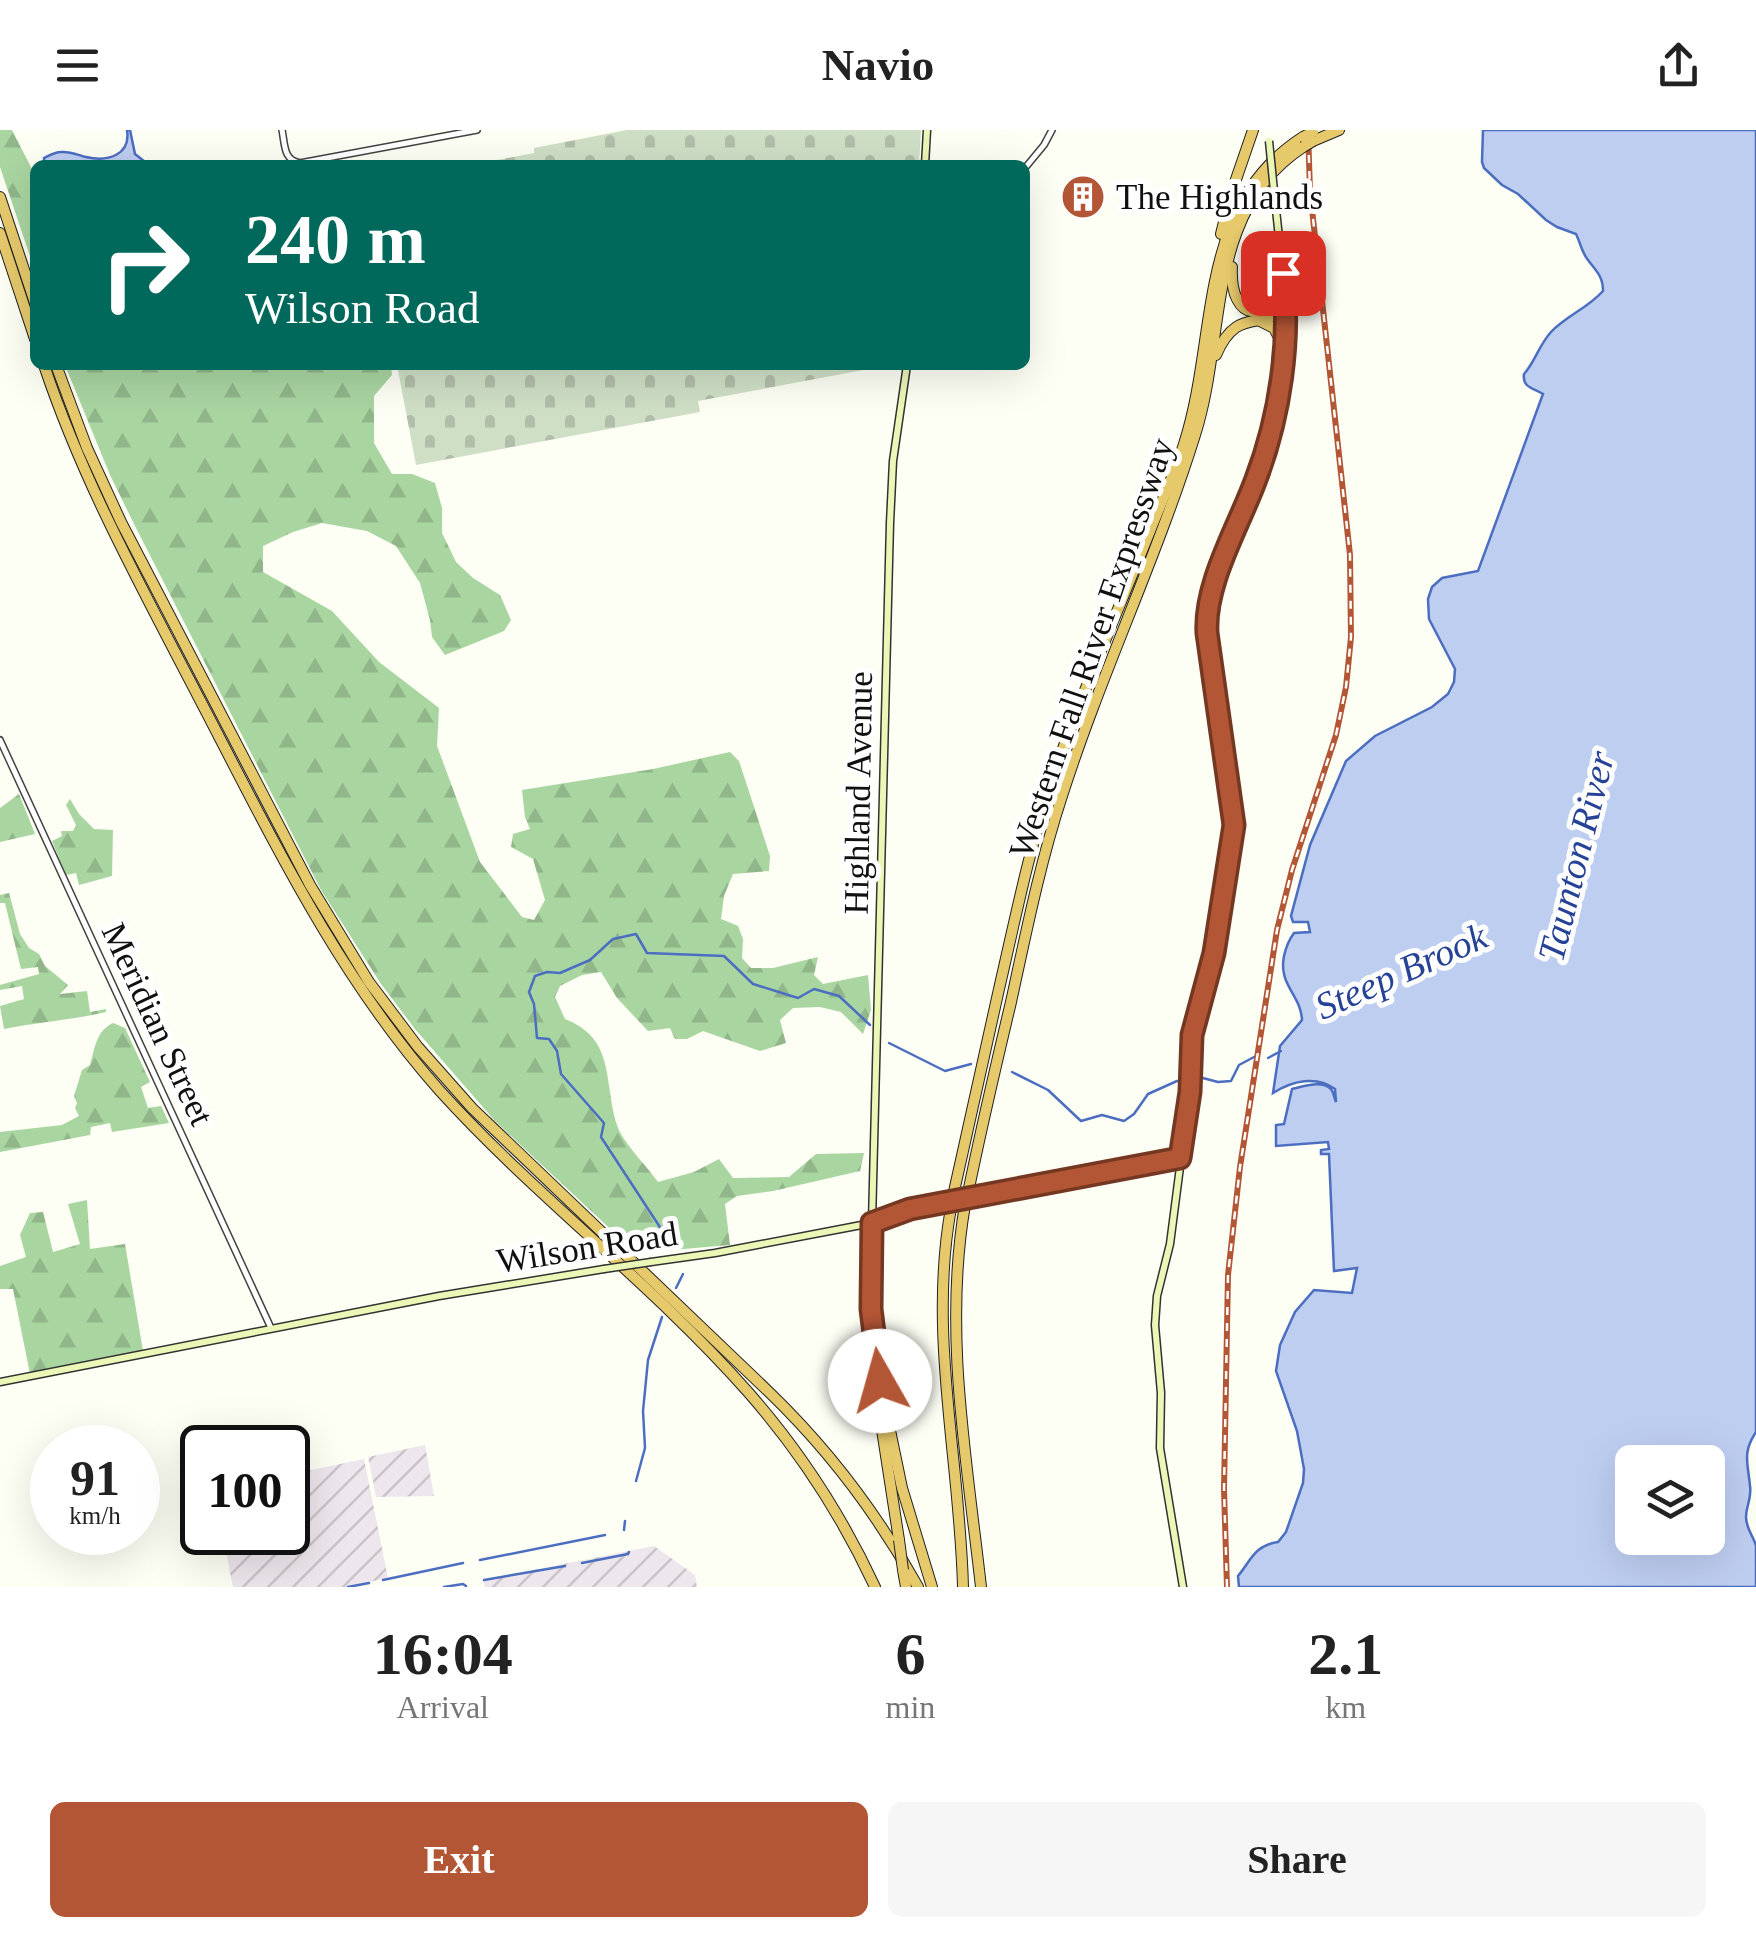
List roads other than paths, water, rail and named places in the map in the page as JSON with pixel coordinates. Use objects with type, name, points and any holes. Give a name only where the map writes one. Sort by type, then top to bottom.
[{"type":"highway","points":[[1215,286],[1223,223],[1253,130]]},
{"type":"highway","name":"Western Fall River Expressway","points":[[963,1587],[942,1330],[943,1273],[952,1202],[1023,882],[1071,727],[1183,447],[1198,390],[1224,241],[1239,204],[1257,176],[1280,153],[1309,136],[1340,130]]},
{"type":"highway","name":"Western Fall River Expressway","points":[[981,1587],[956,1342],[957,1270],[966,1199],[1036,888],[1057,810],[1192,444],[1235,232],[1268,176],[1309,136]]},
{"type":"highway","points":[[0,197],[30,287]]},
{"type":"highway","points":[[1245,210],[1234,256],[1234,296],[1240,306],[1270,324],[1284,347]]},
{"type":"highway","points":[[0,233],[30,324]]},
{"type":"highway","points":[[1206,390],[1223,340],[1235,327],[1268,307],[1275,299],[1283,273]]},
{"type":"highway","points":[[1256,316],[1286,308]]},
{"type":"highway","points":[[46,370],[69,436],[110,525],[301,894],[352,978],[411,1056],[465,1118],[712,1354],[756,1402],[824,1493],[875,1587]]},
{"type":"highway","points":[[58,370],[93,464],[121,522],[302,870],[369,982],[472,1108],[816,1440],[867,1504],[918,1587]]},
{"type":"highway","points":[[872,1223],[874,1389],[906,1587]]},
{"type":"highway","points":[[872,1317],[892,1442],[932,1587]]},
{"type":"main road","points":[[925,160],[927,130]]},
{"type":"main road","points":[[1183,1587],[1160,1448],[1161,1393],[1154,1325],[1170,1244],[1190,1092],[1192,1035],[1214,953],[1234,825],[1207,613],[1268,444],[1284,347],[1286,308],[1268,130]]},
{"type":"main road","name":"Highland Avenue","points":[[872,1223],[890,524],[893,461],[907,370]]},
{"type":"main road","name":"Wilson Road","points":[[0,1382],[499,1285],[872,1223],[910,1209],[1180,1158]]},
{"type":"street","points":[[282,130],[292,160]]},
{"type":"street","points":[[318,160],[476,130]]},
{"type":"street","points":[[1030,162],[1052,130]]},
{"type":"street","name":"Meridian Street","points":[[0,740],[271,1328]]},
{"type":"water","points":[[130,130],[135,154],[143,160],[44,160],[59,152],[110,157],[122,151]]},
{"type":"water","name":"Taunton River","points":[[1483,130],[1756,130],[1756,1432],[1747,1452],[1750,1490],[1746,1517],[1756,1546],[1756,1587],[1239,1587],[1238,1576],[1254,1554],[1278,1542],[1286,1532],[1303,1483],[1297,1431],[1276,1371],[1280,1345],[1295,1312],[1314,1290],[1352,1293],[1357,1268],[1334,1271],[1329,1154],[1321,1154],[1321,1150],[1329,1149],[1328,1142],[1276,1146],[1276,1125],[1284,1124],[1292,1089],[1323,1085],[1331,1089],[1336,1102],[1335,1089],[1320,1082],[1296,1083],[1273,1093],[1280,1046],[1302,1020],[1283,966],[1286,947],[1294,933],[1310,932],[1308,922],[1293,922],[1291,916],[1310,845],[1346,761],[1375,736],[1432,707],[1448,694],[1455,669],[1429,619],[1432,587],[1442,578],[1478,571],[1543,394],[1527,385],[1524,374],[1551,332],[1603,291],[1576,234],[1546,220],[1484,168]]},
{"type":"waterway","name":"Steep Brook","points":[[669,1241],[601,1137],[604,1123],[561,1074],[557,1051],[549,1039],[537,1038],[529,992],[535,976],[560,973],[590,960],[613,939],[636,934],[647,953],[724,956],[753,984],[798,998],[814,989],[839,996],[870,1025]]},
{"type":"waterway","name":"Steep Brook","points":[[889,1043],[945,1071],[971,1064]]},
{"type":"waterway","name":"Steep Brook","points":[[1268,1058],[1281,1051]]},
{"type":"waterway","name":"Steep Brook","points":[[1199,1077],[1231,1081],[1239,1065],[1254,1057]]},
{"type":"waterway","name":"Steep Brook","points":[[1012,1072],[1048,1090],[1081,1121],[1102,1115],[1124,1121],[1148,1094],[1177,1081]]},
{"type":"waterway","name":"Steep Brook","points":[[676,1288],[683,1274]]},
{"type":"waterway","name":"Steep Brook","points":[[636,1481],[645,1448],[643,1411],[648,1360],[662,1317]]},
{"type":"waterway","name":"Steep Brook","points":[[624,1530],[625,1521]]},
{"type":"waterway","points":[[480,1560],[605,1535]]},
{"type":"waterway","name":"Steep Brook","points":[[582,1563],[629,1552]]},
{"type":"waterway","points":[[383,1580],[463,1563]]},
{"type":"waterway","name":"Steep Brook","points":[[484,1580],[565,1566]]},
{"type":"waterway","points":[[348,1587],[369,1583]]},
{"type":"waterway","points":[[444,1587],[466,1586]]},
{"type":"railway","points":[[1227,1587],[1224,1489],[1228,1275],[1240,1167],[1277,930],[1292,870],[1336,735],[1351,637],[1350,555],[1310,191],[1308,130]]},
{"type":"place","name":"The Highlands","points":[[1083,197]]}]
